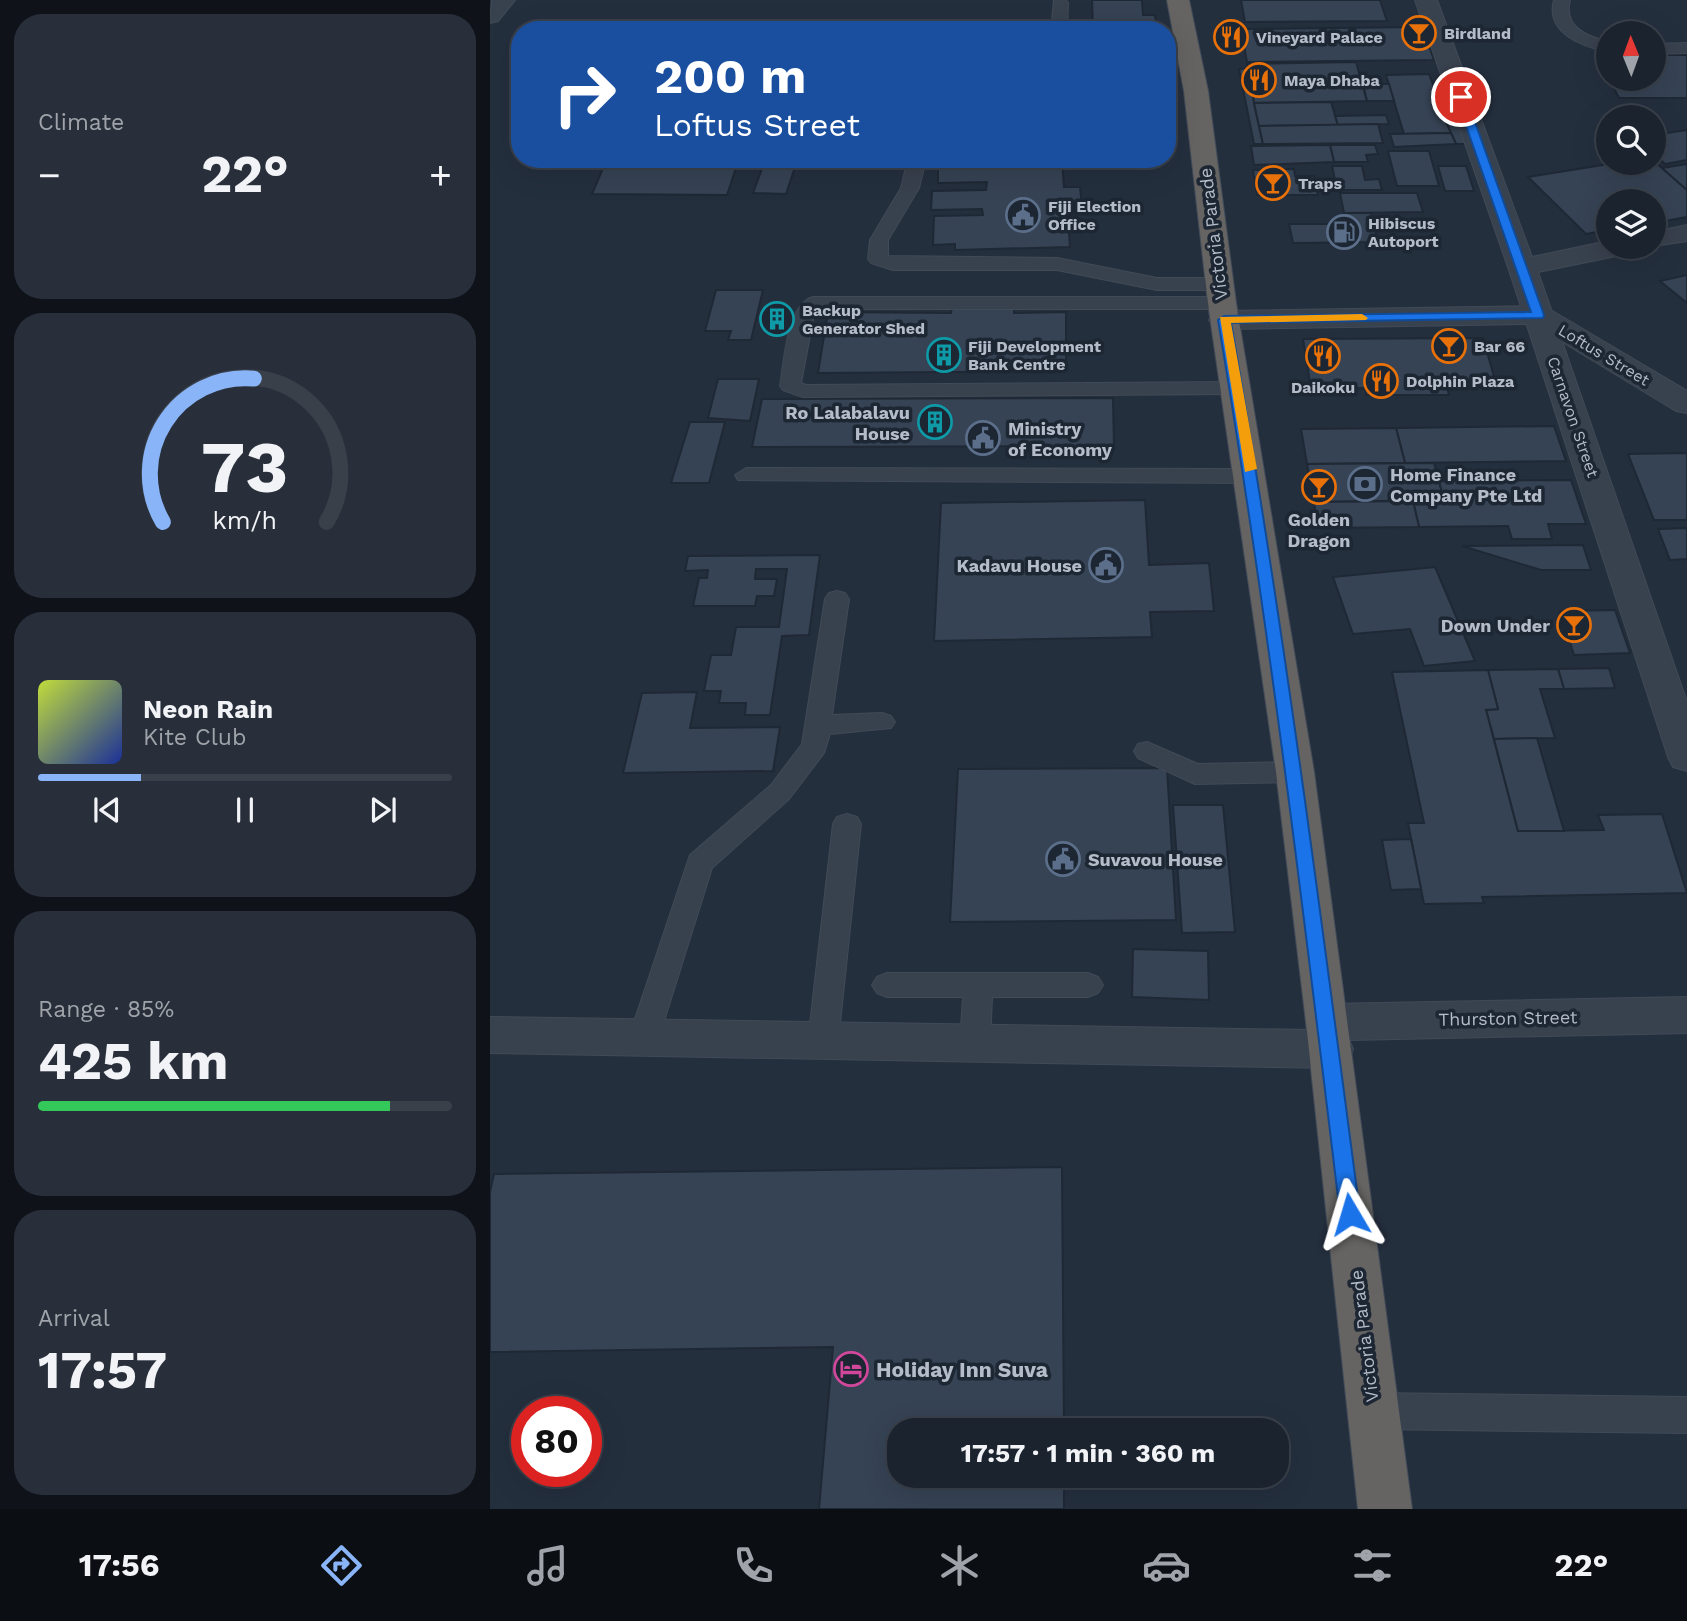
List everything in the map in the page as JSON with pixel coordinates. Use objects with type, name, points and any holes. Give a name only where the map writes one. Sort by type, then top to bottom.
[{"type":"highway","name":"Victoria Parade","points":[[1178,0],[1196,91],[1222,302],[1295,772],[1330,1035],[1385,1509]]},
{"type":"street","points":[[490,16],[504,0]]},
{"type":"street","name":"Carnavon Street","points":[[1426,0],[1522,267],[1687,757]]},
{"type":"street","points":[[1666,237],[1687,233]]},
{"type":"street","points":[[1522,267],[1596,252]]},
{"type":"street","name":"Loftus Street","points":[[1222,302],[1538,315],[1687,404]]},
{"type":"street","name":"Thurston Street","points":[[490,1035],[643,1040],[975,1044],[1330,1035],[1687,1015]]},
{"type":"lane","points":[[1562,0],[1559,7],[1564,26],[1584,40],[1596,44]]},
{"type":"lane","points":[[1059,21],[1060,3]]},
{"type":"lane","points":[[1666,48],[1687,48]]},
{"type":"lane","points":[[915,168],[909,188],[879,240],[878,259],[893,264],[1056,264],[1157,284],[1222,302]]},
{"type":"lane","points":[[1222,302],[813,303],[804,312],[790,386],[803,391],[1236,388]]},
{"type":"lane","points":[[746,475],[1251,476]]},
{"type":"lane","points":[[643,1040],[700,863],[780,792],[815,746],[837,599]]},
{"type":"lane","points":[[819,725],[881,722]]},
{"type":"lane","points":[[1147,751],[1195,775],[1295,772]]},
{"type":"lane","points":[[823,1042],[848,824]]},
{"type":"lane","points":[[887,985],[1087,985]]},
{"type":"lane","points":[[975,1044],[978,986]]},
{"type":"lane","points":[[1373,1411],[1687,1415]]},
{"type":"building","points":[[1092,0],[1142,0],[1143,15],[1155,15],[1156,21],[1093,21]]},
{"type":"building","points":[[1241,0],[1380,0],[1387,21],[1245,22]]},
{"type":"building","points":[[1422,27],[1434,60],[1247,62],[1241,29]]},
{"type":"building","points":[[1666,55],[1687,55],[1687,98],[1619,98],[1615,91],[1666,91]]},
{"type":"building","points":[[1356,62],[1367,101],[1254,103],[1247,64]]},
{"type":"building","points":[[1248,68],[1263,144],[1254,144],[1239,69]]},
{"type":"building","points":[[1429,74],[1451,133],[1404,134],[1386,75]]},
{"type":"building","points":[[1363,84],[1389,84],[1394,101],[1367,101]]},
{"type":"building","points":[[1331,102],[1338,125],[1259,126],[1254,103]]},
{"type":"building","points":[[1449,103],[1468,144],[1456,144],[1438,104]]},
{"type":"building","points":[[1386,115],[1389,124],[1338,125],[1335,116]]},
{"type":"building","points":[[1378,124],[1383,143],[1263,144],[1259,126]]},
{"type":"building","points":[[1687,130],[1687,160],[1666,164],[1666,133]]},
{"type":"building","points":[[1451,133],[1456,144],[1394,147],[1390,134]]},
{"type":"building","points":[[1330,145],[1375,145],[1378,154],[1366,155],[1368,162],[1334,162]]},
{"type":"building","points":[[1330,145],[1334,162],[1254,165],[1251,146]]},
{"type":"building","points":[[1388,151],[1429,151],[1439,186],[1397,186]]},
{"type":"building","points":[[1687,164],[1687,190],[1666,172],[1666,167]]},
{"type":"building","points":[[1332,166],[1362,166],[1365,180],[1379,179],[1382,190],[1325,190],[1323,179],[1335,180]]},
{"type":"building","points":[[1438,166],[1466,166],[1474,191],[1445,191]]},
{"type":"building","points":[[1596,166],[1596,175],[1666,175],[1666,172],[1687,190],[1687,217],[1666,221],[1666,189],[1596,189],[1596,232],[1586,234],[1528,177]]},
{"type":"building","points":[[603,168],[736,168],[727,195],[592,194]]},
{"type":"building","points":[[762,168],[795,168],[786,194],[753,193]]},
{"type":"building","points":[[938,168],[1063,168],[1064,187],[1080,187],[1082,207],[1067,207],[1070,247],[955,250],[955,244],[933,245],[934,216],[983,215],[982,209],[931,210],[932,191],[986,190],[987,182],[938,183]]},
{"type":"building","points":[[1294,169],[1295,176],[1314,176],[1318,195],[1257,195],[1253,170]]},
{"type":"building","points":[[1340,193],[1417,193],[1423,212],[1344,213]]},
{"type":"building","points":[[1344,213],[1371,213],[1378,242],[1293,243],[1289,224],[1346,224]]},
{"type":"building","points":[[1687,275],[1687,303],[1660,281]]},
{"type":"building","points":[[716,290],[763,290],[751,340],[728,340],[731,331],[705,331]]},
{"type":"building","name":"Fiji Development Bank Centre","points":[[1014,304],[1014,313],[1066,312],[1066,371],[818,373],[828,312],[951,313],[952,305]]},
{"type":"building","name":"Backup Generator Shed","points":[[769,310],[791,310],[786,329],[764,329]]},
{"type":"building","points":[[1483,338],[1497,387],[1447,387],[1449,395],[1366,395],[1365,388],[1311,389],[1303,339]]},
{"type":"building","points":[[718,379],[759,379],[750,421],[708,418]]},
{"type":"building","name":"Ro Lalabalavu House","points":[[1113,398],[1114,446],[752,447],[762,399]]},
{"type":"building","points":[[690,422],[725,422],[709,483],[671,483]]},
{"type":"building","points":[[1554,426],[1566,461],[1405,463],[1396,428]]},
{"type":"building","points":[[1396,428],[1405,463],[1307,464],[1301,429]]},
{"type":"building","points":[[1687,453],[1687,520],[1654,520],[1628,454]]},
{"type":"building","points":[[1434,463],[1444,500],[1314,502],[1307,464]]},
{"type":"building","points":[[1571,480],[1586,524],[1548,524],[1552,539],[1512,539],[1508,526],[1419,527],[1413,501],[1444,500],[1439,481]]},
{"type":"building","points":[[1145,500],[1149,565],[1209,563],[1214,611],[1150,612],[1152,637],[934,641],[941,503]]},
{"type":"building","points":[[1413,501],[1419,527],[1318,528],[1314,502]]},
{"type":"building","points":[[1687,528],[1687,559],[1670,560],[1658,529]]},
{"type":"building","points":[[1583,545],[1591,570],[1541,570],[1462,546]]},
{"type":"building","points":[[820,555],[809,635],[782,636],[770,715],[745,715],[746,703],[719,703],[721,691],[704,691],[711,655],[731,655],[736,627],[779,627],[787,569],[756,569],[755,579],[777,579],[774,596],[757,596],[755,606],[693,606],[699,578],[707,578],[708,570],[685,571],[688,556]]},
{"type":"building","points":[[1435,567],[1475,661],[1424,666],[1410,629],[1353,634],[1333,577]]},
{"type":"building","points":[[1615,610],[1630,653],[1574,655],[1560,611]]},
{"type":"building","points":[[1609,668],[1615,688],[1564,689],[1558,669]]},
{"type":"building","points":[[1558,669],[1564,689],[1540,689],[1555,738],[1494,739],[1486,710],[1498,709],[1488,670]]},
{"type":"building","points":[[1488,670],[1498,709],[1486,710],[1518,831],[1604,830],[1598,815],[1662,814],[1687,893],[1482,897],[1484,903],[1424,904],[1408,823],[1424,823],[1392,672]]},
{"type":"building","points":[[697,692],[690,728],[780,727],[773,771],[623,773],[642,693]]},
{"type":"building","points":[[1537,738],[1564,831],[1518,831],[1494,739]]},
{"type":"building","name":"Suvavou House","points":[[1167,768],[1176,920],[950,922],[958,769]]},
{"type":"building","points":[[1173,805],[1223,805],[1235,932],[1182,933]]},
{"type":"building","points":[[1411,839],[1421,889],[1391,890],[1382,840]]},
{"type":"building","points":[[1133,949],[1208,951],[1209,1000],[1132,997]]},
{"type":"building","points":[[1062,1167],[1064,1418],[887,1418],[887,1488],[1064,1488],[1064,1509],[819,1509],[833,1347],[490,1352],[490,1192],[494,1174]]},
{"type":"slow traffic","points":[[1250,469],[1224,320],[1362,318]]},
{"type":"place","name":"Birdland","points":[[1419,33]]},
{"type":"place","name":"Vineyard Palace","points":[[1231,37]]},
{"type":"place","name":"Maya Dhaba","points":[[1259,80]]},
{"type":"place","name":"Traps","points":[[1273,183]]},
{"type":"place","name":"Fiji Election Office","points":[[1023,215]]},
{"type":"place","name":"Hibiscus Autoport","points":[[1344,232]]},
{"type":"place","name":"Backup Generator Shed","points":[[777,319]]},
{"type":"place","name":"Bar 66","points":[[1449,346]]},
{"type":"place","name":"Fiji Development Bank Centre","points":[[944,355]]},
{"type":"place","name":"Daikoku","points":[[1323,356]]},
{"type":"place","name":"Dolphin Plaza","points":[[1381,381]]},
{"type":"place","name":"Ro Lalabalavu House","points":[[935,422]]},
{"type":"place","name":"Ministry of Economy","points":[[983,438]]},
{"type":"place","name":"Home Finance Company Pte Ltd","points":[[1365,484]]},
{"type":"place","name":"Golden Dragon","points":[[1319,487]]},
{"type":"place","name":"Kadavu House","points":[[1106,565]]},
{"type":"place","name":"Down Under","points":[[1574,625]]},
{"type":"place","name":"Suvavou House","points":[[1063,859]]},
{"type":"place","name":"Holiday Inn Suva","points":[[851,1369]]},
{"type":"route","points":[[1350,1214],[1295,772],[1251,476],[1224,320],[1538,315],[1461,97]]}]
